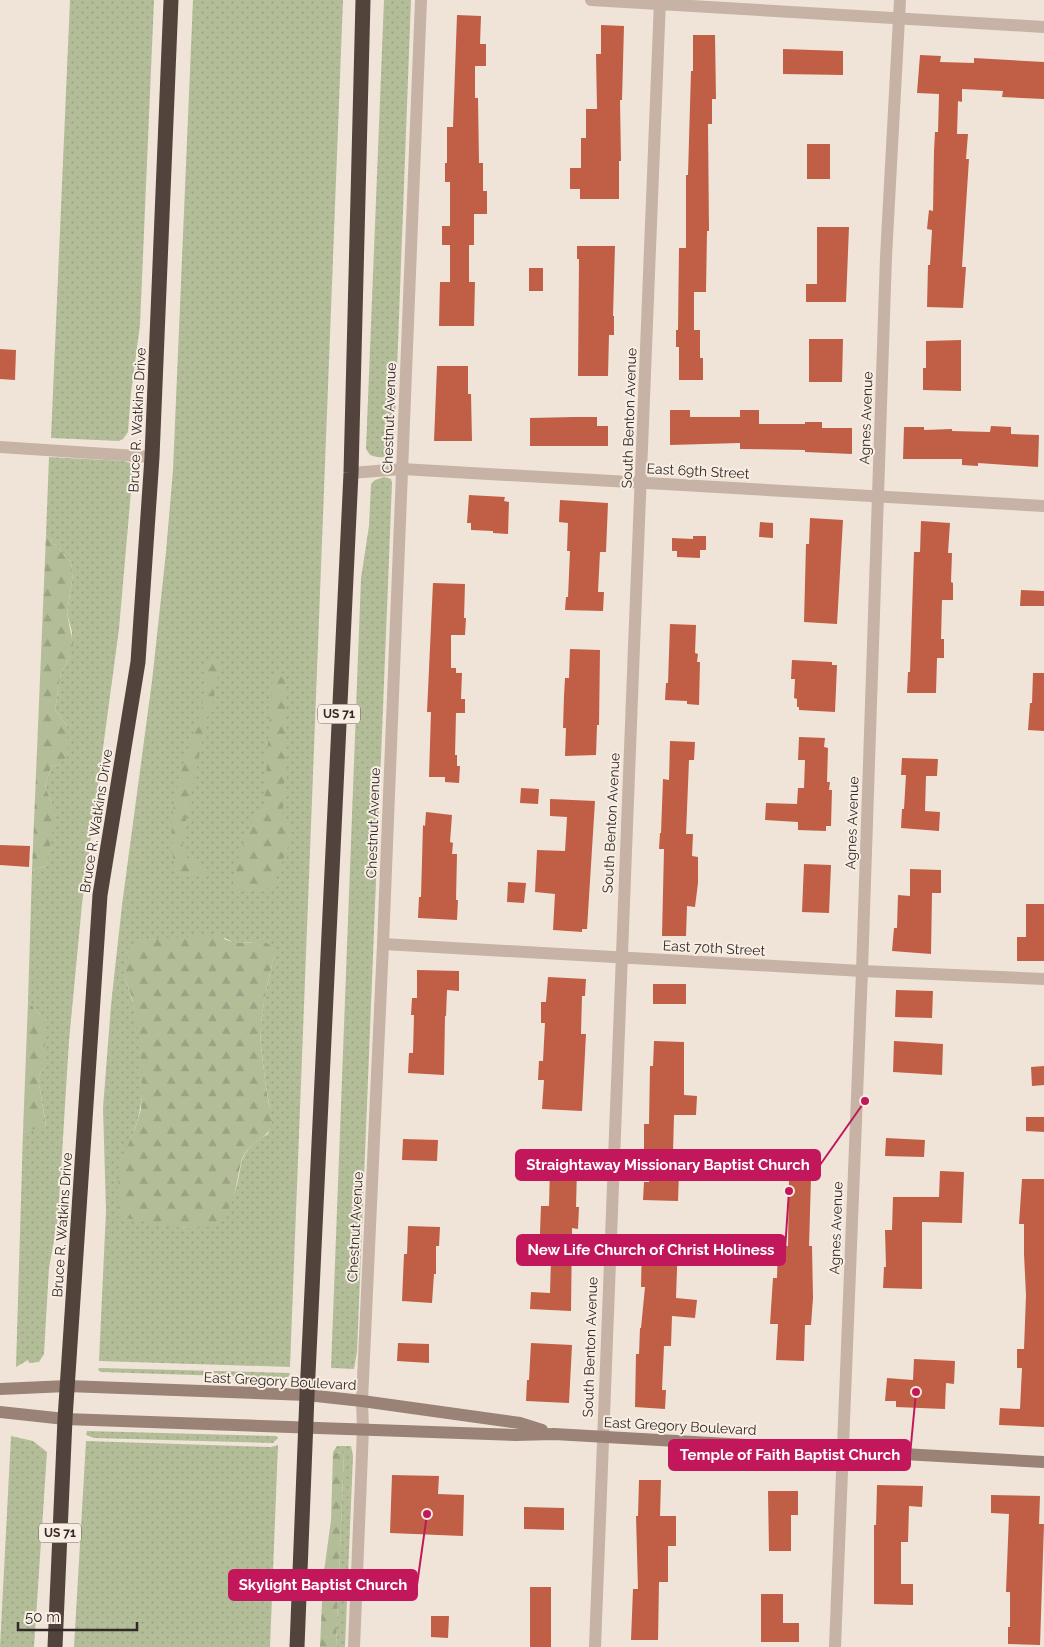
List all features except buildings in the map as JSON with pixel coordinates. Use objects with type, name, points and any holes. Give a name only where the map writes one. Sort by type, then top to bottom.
[{"type":"highway","name":"Bruce R. Watkins Drive","points":[[55,1647],[65,1418],[100,895],[138,662],[152,457],[171,0]]},
{"type":"highway","name":"US 71","points":[[297,1647],[307,1395],[351,473],[363,0]]},
{"type":"main road","name":"East Gregory Boulevard","points":[[0,1389],[67,1386],[307,1395],[520,1423],[554,1434]]},
{"type":"main road","name":"East Gregory Boulevard","points":[[0,1412],[65,1418],[515,1435],[602,1436],[1044,1462]]},
{"type":"street","name":"Chestnut Avenue","points":[[354,1647],[363,1429],[362,1401],[383,944],[420,0]]},
{"type":"street","points":[[592,0],[660,2],[1044,27]]},
{"type":"street","name":"Agnes Avenue","points":[[835,1647],[862,971],[886,258],[900,0]]},
{"type":"street","name":"South Benton Avenue","points":[[595,1647],[620,958],[660,2]]},
{"type":"street","points":[[0,447],[152,457]]},
{"type":"street","name":"East 69th Street","points":[[351,473],[402,469],[1044,506]]},
{"type":"street","name":"East 70th Street","points":[[383,944],[862,971],[1044,979]]},
{"type":"green space","points":[[70,0],[154,0],[140,325],[128,432],[119,441],[51,438]]},
{"type":"green space","points":[[193,0],[343,0],[290,1367],[99,1361],[106,1211],[103,1108],[111,1005],[122,905],[152,681],[173,470]],"holes":[[[225,938],[234,943],[258,942],[274,956],[264,1000],[261,1025],[265,1080],[272,1120],[268,1134],[249,1148],[245,1155],[237,1186],[231,1200],[202,1227],[183,1228],[131,1139],[137,1121],[143,1080],[140,1037],[125,978]]]},
{"type":"green space","points":[[384,0],[411,0],[394,449],[387,457],[381,457],[370,455],[366,449]]},
{"type":"green space","points":[[49,457],[124,461],[130,463],[133,469],[119,629],[82,904],[69,1041],[58,1218],[49,1268],[44,1354],[39,1362],[29,1363],[28,1360],[16,1367],[23,1132],[46,1125],[38,1078],[44,1067],[41,1016],[28,1001],[32,870],[46,866],[52,804],[45,786],[51,767],[60,764],[67,726],[55,710],[61,673],[69,659],[72,632],[67,613],[73,574],[71,562],[46,535]]},
{"type":"green space","points":[[384,477],[391,479],[392,483],[357,1352],[354,1369],[331,1368],[361,578],[369,526],[371,484],[375,480]]},
{"type":"green space","points":[[46,535],[71,562],[73,574],[67,613],[73,645],[69,659],[61,673],[55,710],[67,726],[68,755],[60,764],[51,767],[45,786],[55,819],[46,866],[32,870]]},
{"type":"green space","points":[[215,657],[220,661],[213,703],[207,718],[182,840],[184,856],[209,870],[202,876],[183,877],[178,874],[174,861],[172,845],[173,811],[184,762],[202,707],[207,663]]},
{"type":"green space","points":[[280,673],[286,674],[283,814],[291,834],[274,884],[261,890],[237,889],[233,887],[233,882],[244,841],[252,822],[264,806],[272,683]]},
{"type":"green space","points":[[218,936],[239,943],[265,943],[273,949],[274,956],[261,1024],[261,1046],[272,1122],[267,1133],[245,1153],[233,1199],[226,1215],[219,1222],[211,1226],[187,1228],[126,1218],[120,1211],[117,1194],[121,1162],[141,1109],[142,1078],[140,1045],[132,998],[125,978],[128,955],[131,949],[144,939]]},
{"type":"green space","points":[[28,1001],[41,1016],[46,1029],[44,1067],[38,1078],[46,1126],[23,1132]]},
{"type":"green space","points":[[99,1368],[290,1373],[286,1378],[101,1372],[98,1370]]},
{"type":"green space","points":[[87,1431],[276,1436],[278,1438],[273,1443],[94,1438],[86,1435]]},
{"type":"green space","points":[[11,1436],[33,1441],[47,1452],[34,1647],[0,1647]]},
{"type":"green space","points":[[86,1441],[271,1447],[278,1445],[270,1647],[74,1647]]},
{"type":"green space","points":[[337,1446],[351,1446],[353,1456],[345,1647],[336,1647],[344,1453],[333,1452]]},
{"type":"green space","points":[[333,1452],[344,1453],[336,1647],[320,1647],[323,1579],[331,1520]]},
{"type":"place","name":"Straightaway Missionary Baptist Church","points":[[865,1101]]},
{"type":"place","name":"New Life Church of Christ Holiness","points":[[789,1191]]},
{"type":"place","name":"Temple of Faith Baptist Church","points":[[916,1392]]},
{"type":"place","name":"Skylight Baptist Church","points":[[427,1514]]}]
